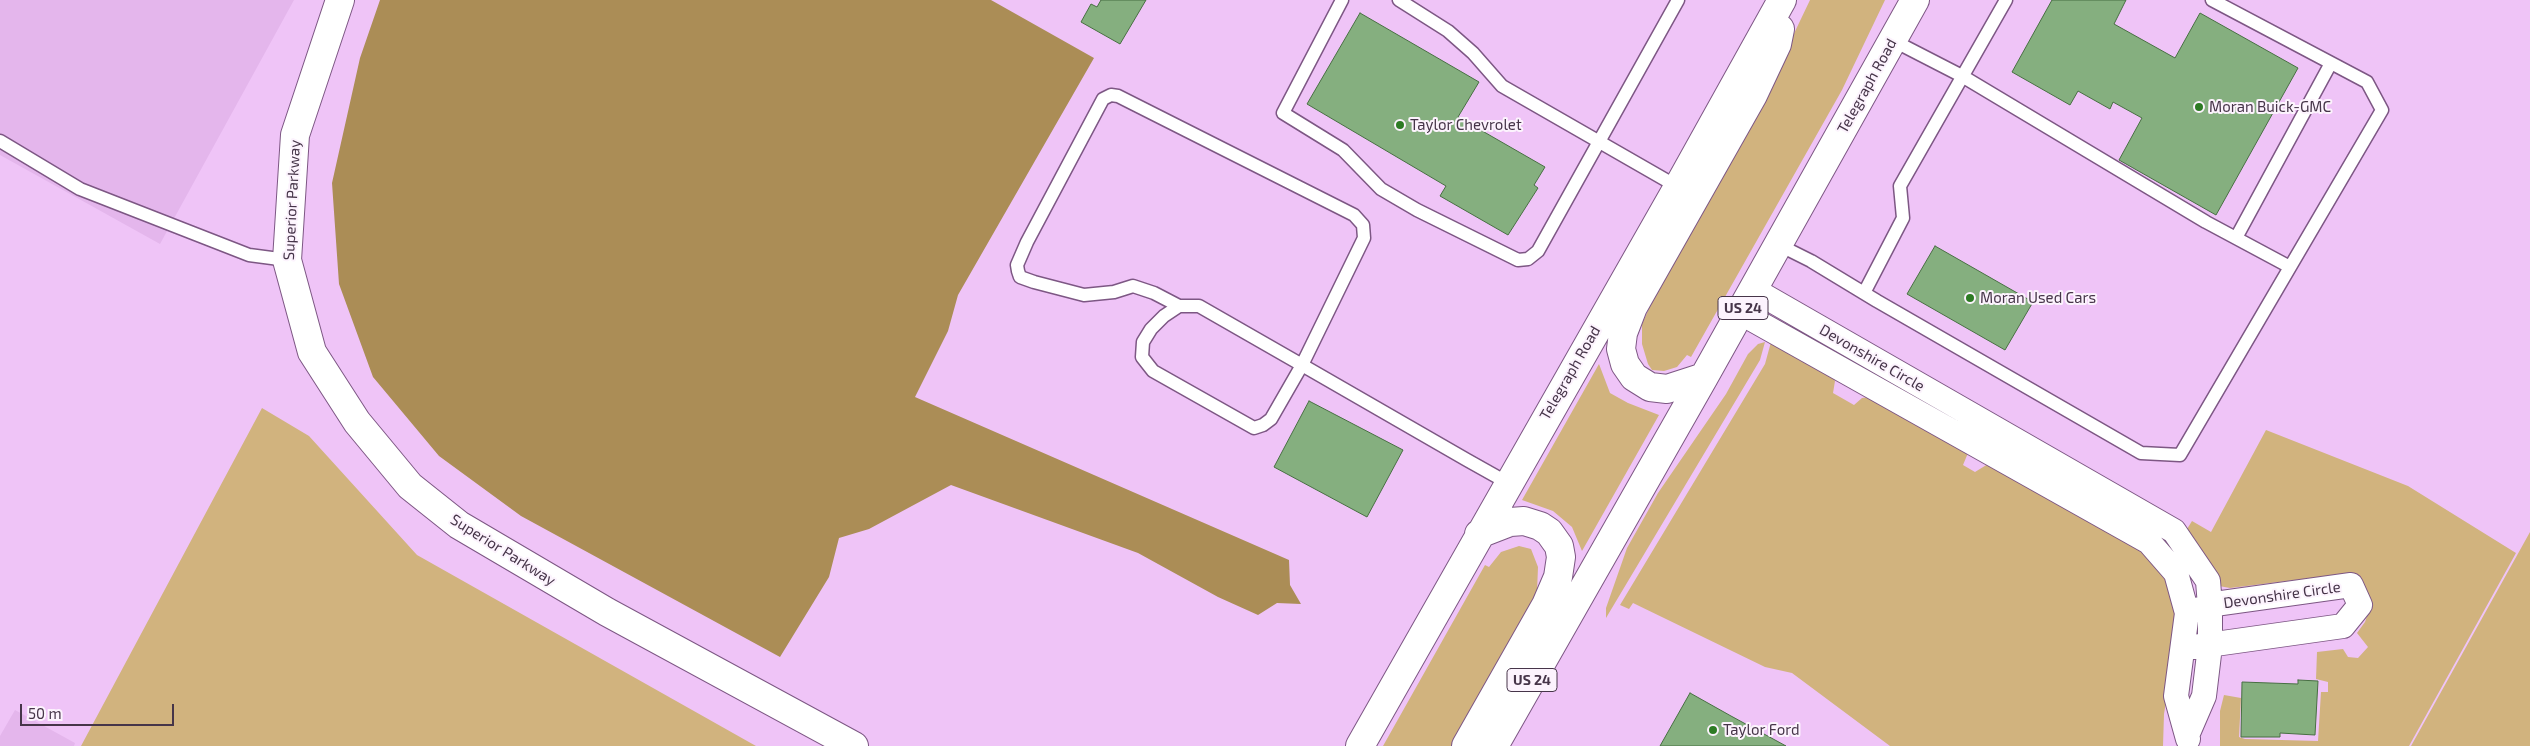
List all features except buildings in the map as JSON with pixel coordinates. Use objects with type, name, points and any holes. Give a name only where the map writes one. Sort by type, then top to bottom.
[{"type":"main road","name":"Superior Parkway","points":[[340,0],[294,135],[287,260],[312,352],[357,422],[410,486],[458,525],[557,583],[854,746]]},
{"type":"main road","name":"Telegraph Road","points":[[1360,746],[1783,0]]},
{"type":"main road","points":[[1704,377],[1667,389],[1650,387],[1634,377],[1625,364],[1621,349],[1624,333],[1633,307],[1753,95],[1777,44],[1783,0]]},
{"type":"main road","points":[[1892,40],[1905,0]]},
{"type":"main road","name":"Telegraph Road","points":[[1494,746],[1779,245],[1915,0]]},
{"type":"main road","points":[[1466,746],[1546,605],[1558,577],[1561,557],[1559,546],[1548,532],[1540,526],[1524,520],[1510,522],[1479,534]]},
{"type":"street","name":"Devonshire Circle","points":[[1747,301],[1992,426],[2174,531],[2208,581],[2210,606],[2210,646],[2204,696],[2188,739]]},
{"type":"street","name":"Devonshire Circle","points":[[1747,301],[1978,446],[2149,542],[2176,572],[2187,613],[2176,696],[2188,739]]},
{"type":"street","points":[[1978,446],[1992,426]]},
{"type":"street","name":"Devonshire Circle","points":[[2183,648],[2210,646],[2343,626],[2360,605],[2351,585],[2210,606],[2187,613]]},
{"type":"lane","points":[[1342,0],[1283,113],[1343,150],[1381,189],[1417,210],[1518,260],[1528,259],[1538,251],[1678,0]]},
{"type":"lane","points":[[1398,0],[1448,31],[1473,53],[1502,86],[1678,187]]},
{"type":"lane","points":[[1864,293],[1903,218],[1900,186],[2006,0]]},
{"type":"lane","points":[[1779,245],[1811,261],[2141,453],[2180,456],[2382,110],[2367,82],[2212,0]]},
{"type":"lane","points":[[1892,40],[1962,76],[2067,140],[2236,238],[2290,267]]},
{"type":"lane","points":[[2236,238],[2331,63]]},
{"type":"lane","points":[[1179,306],[1150,329],[1143,342],[1142,357],[1153,371],[1254,428],[1271,419],[1302,365],[1364,238],[1363,226],[1354,215],[1118,96],[1111,95],[1103,99],[1027,242],[1017,265],[1020,277],[1084,295],[1114,292],[1133,286],[1154,293],[1179,306],[1199,306],[1302,365],[1508,483]]},
{"type":"lane","points":[[0,141],[80,189],[249,255],[287,260]]},
{"type":"shaded area","points":[[0,0],[294,0],[160,244],[0,155]]},
{"type":"shaded area","points":[[380,0],[991,0],[1094,58],[958,295],[948,331],[915,397],[1289,560],[1290,585],[1301,604],[1277,603],[1258,615],[1218,597],[1138,553],[951,485],[869,529],[839,538],[829,577],[780,657],[521,516],[439,456],[373,377],[339,284],[332,183],[360,58]]},
{"type":"shaded area","points":[[1810,0],[1885,0],[1842,90],[1691,357],[1687,355],[1677,367],[1664,371],[1652,370],[1648,364],[1642,344],[1642,324],[1651,304],[1647,302],[1758,109]]},
{"type":"shaded area","points":[[1765,342],[1760,360],[1606,618],[1606,608],[1627,548],[1658,493],[1726,394],[1748,354],[1758,344]]},
{"type":"shaded area","points":[[1771,342],[1831,374],[1835,381],[1833,393],[1854,405],[1862,398],[1869,397],[1968,453],[1963,465],[1975,472],[1988,464],[2117,530],[2163,569],[2180,617],[2164,714],[2163,746],[1890,746],[1792,673],[1765,667],[1633,603],[1629,609],[1620,605],[1765,364]]},
{"type":"shaded area","points":[[1599,364],[1610,393],[1628,403],[1659,415],[1582,551],[1572,527],[1553,511],[1522,500]]},
{"type":"shaded area","points":[[262,408],[309,436],[417,555],[756,746],[81,746]]},
{"type":"shaded area","points":[[2266,430],[2408,486],[2516,553],[2409,746],[2220,746],[2220,711],[2224,695],[2241,698],[2239,737],[2245,739],[2318,741],[2321,692],[2328,692],[2328,682],[2316,679],[2317,652],[2343,649],[2348,657],[2358,658],[2368,647],[2357,633],[2365,622],[2368,613],[2342,576],[2230,588],[2219,586],[2184,534],[2192,521],[2211,532]]},
{"type":"shaded area","points":[[2530,532],[2530,746],[2411,746]]},
{"type":"shaded area","points":[[1519,546],[1531,549],[1538,567],[1537,592],[1459,746],[1383,746],[1485,565],[1489,567],[1501,552]]},
{"type":"shaded area","points":[[15,710],[75,743],[74,746],[0,746],[0,736]]},
{"type":"place","name":"Moran Buick-GMC","points":[[2199,107]]},
{"type":"place","name":"Taylor Chevrolet","points":[[1400,125]]},
{"type":"place","name":"Moran Used Cars","points":[[1970,298]]},
{"type":"place","name":"Taylor Ford","points":[[1713,730]]}]
